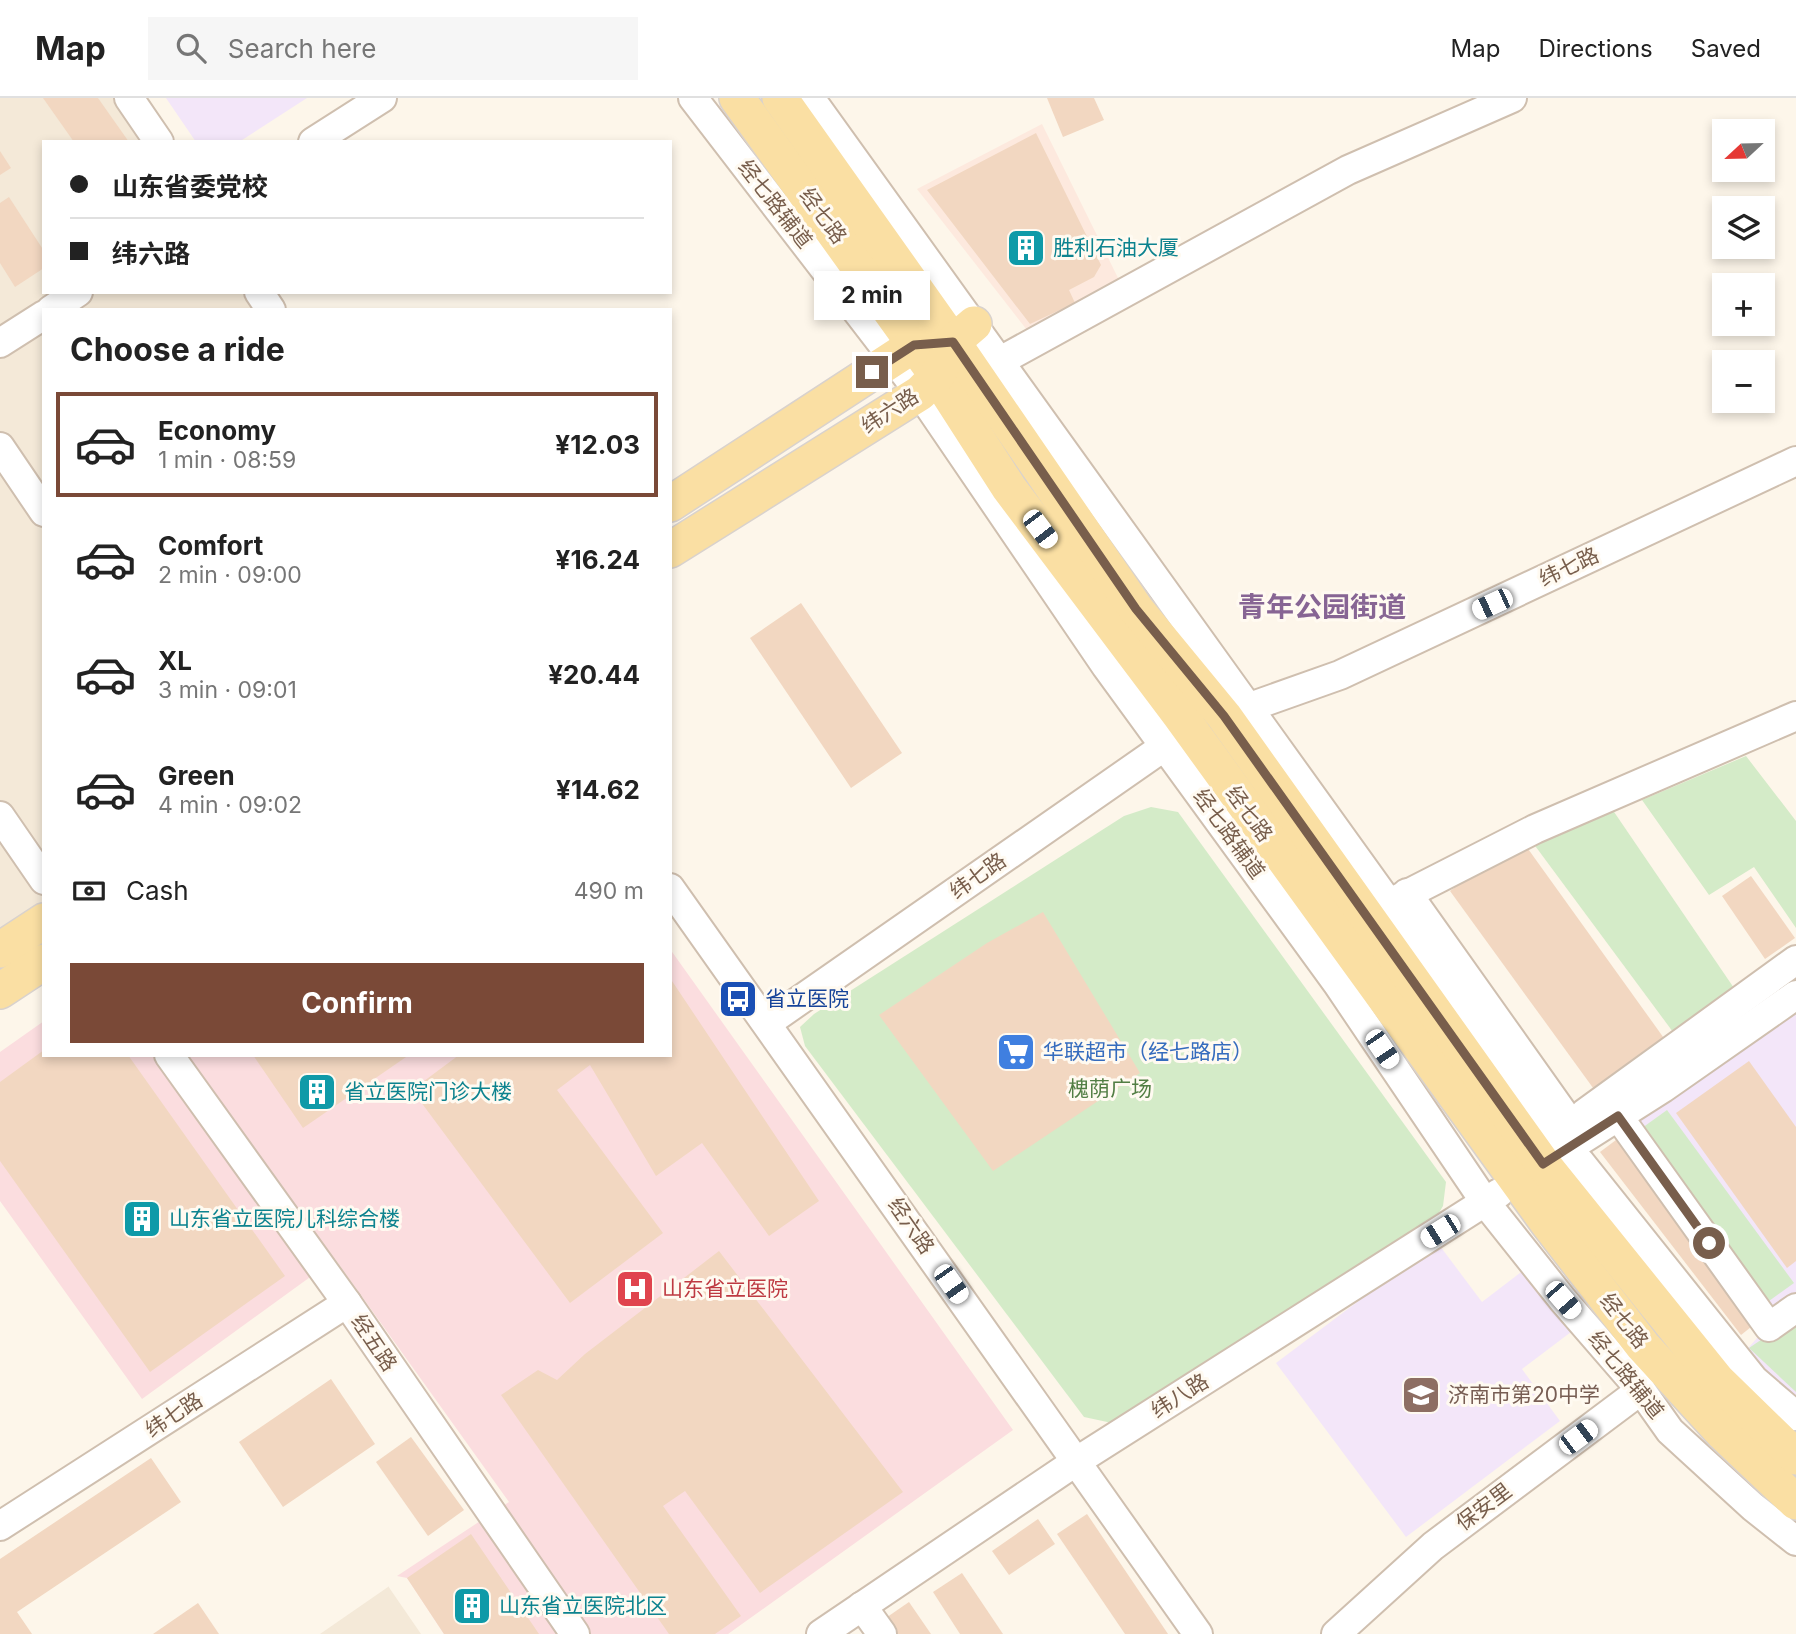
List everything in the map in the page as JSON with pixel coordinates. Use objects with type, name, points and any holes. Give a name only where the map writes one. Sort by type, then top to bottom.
[{"type":"main road","name":"经七路","points":[[737,98],[904,351],[1179,714],[1178,740],[1531,1173],[1717,1380],[1796,1457]]},
{"type":"main road","name":"经七路","points":[[780,98],[963,333],[1136,609],[1235,712],[1643,1346],[1722,1432],[1796,1502]]},
{"type":"main road","name":"纬六路","points":[[672,503],[904,351],[963,333]]},
{"type":"main road","name":"纬六路","points":[[672,549],[929,384],[963,333]]},
{"type":"main road","points":[[0,950],[42,922]]},
{"type":"main road","points":[[0,991],[42,963]]},
{"type":"street","points":[[129,98],[158,140]]},
{"type":"street","points":[[316,140],[382,98]]},
{"type":"street","name":"经七路辅道","points":[[693,98],[904,351]]},
{"type":"street","points":[[810,98],[963,333],[1000,361],[1235,712],[1398,898],[1573,1127]]},
{"type":"street","points":[[1000,361],[1348,170],[1511,98]]},
{"type":"street","points":[[54,308],[75,294]]},
{"type":"street","points":[[0,343],[42,316]]},
{"type":"street","points":[[0,447],[42,509]]},
{"type":"street","name":"纬七路","points":[[1235,712],[1340,675],[1796,461]]},
{"type":"street","points":[[1398,898],[1535,829],[1796,716]]},
{"type":"street","name":"经七路辅道","points":[[1178,740],[1485,1202],[1641,1390],[1671,1431],[1752,1507],[1796,1541]]},
{"type":"street","name":"纬七路","points":[[767,1023],[1178,740]]},
{"type":"street","points":[[0,816],[42,877]]},
{"type":"street","name":"经六路","points":[[672,891],[1198,1634]]},
{"type":"street","points":[[1398,898],[1556,1136],[1531,1173]]},
{"type":"street","points":[[1531,1173],[1585,1113],[1796,960]]},
{"type":"street","name":"纬八路","points":[[821,1634],[1077,1461],[1531,1173],[1796,995]]},
{"type":"street","name":"经五路","points":[[170,1057],[347,1303],[575,1634]]},
{"type":"street","points":[[1618,1116],[1769,1327],[1796,1308]]},
{"type":"street","points":[[1531,1173],[1580,1162],[1754,1380],[1796,1416]]},
{"type":"street","name":"纬七路","points":[[0,1526],[347,1303]]},
{"type":"street","name":"保安里","points":[[1336,1634],[1433,1546],[1641,1390]]},
{"type":"street","points":[[862,1606],[882,1634]]},
{"type":"shaded area","points":[[0,98],[126,98],[155,140],[42,140],[42,294],[260,294],[269,308],[42,308],[42,937],[0,964]]},
{"type":"shaded area","points":[[166,98],[307,98],[242,140],[195,140]]},
{"type":"shaded area","points":[[1042,124],[1121,284],[1027,330],[917,189]]},
{"type":"shaded area","name":"山东省立医院","points":[[672,952],[1013,1430],[728,1634],[444,1634],[407,1578],[397,1576],[509,1502],[335,1259],[142,1399],[0,1201],[0,1052],[42,1022],[42,1057],[672,1057]]},
{"type":"shaded area","points":[[1796,964],[1796,1404],[1741,1356],[1767,1327],[1604,1110]]},
{"type":"shaded area","name":"济南市第20中学","points":[[1437,1242],[1482,1302],[1533,1263],[1579,1326],[1522,1369],[1560,1421],[1406,1537],[1276,1363]]},
{"type":"shaded area","points":[[388,1587],[421,1634],[320,1634]]},
{"type":"green space","points":[[1746,756],[1796,821],[1796,928],[1754,867],[1709,895],[1642,800]]},
{"type":"green space","points":[[1610,806],[1736,991],[1673,1032],[1533,843]]},
{"type":"green space","name":"槐荫广场","points":[[1151,807],[1178,812],[1446,1182],[1443,1206],[1434,1221],[1112,1423],[1084,1417],[805,1046],[800,1027],[814,1014],[1124,816]]},
{"type":"green space","points":[[1667,1110],[1794,1283],[1769,1301],[1642,1128]]},
{"type":"green space","points":[[1796,1316],[1796,1392],[1749,1348]]},
{"type":"building","points":[[43,98],[98,98],[128,140],[73,140]]},
{"type":"building","points":[[1047,98],[1094,98],[1104,120],[1063,137]]},
{"type":"building","points":[[1036,133],[1101,265],[1094,277],[1069,290],[1075,303],[1030,324],[927,190]]},
{"type":"building","points":[[0,151],[11,168],[0,175]]},
{"type":"building","points":[[9,197],[42,248],[42,269],[15,287],[0,263],[0,203]]},
{"type":"building","points":[[801,603],[902,753],[851,788],[750,638]]},
{"type":"building","points":[[1521,839],[1666,1041],[1596,1092],[1450,891]]},
{"type":"building","points":[[1751,876],[1795,938],[1765,959],[1722,896]]},
{"type":"building","name":"华联超市（经七路店）","points":[[1043,912],[1140,1073],[993,1171],[879,1015],[987,943]]},
{"type":"building","points":[[672,981],[819,1201],[769,1236],[702,1143],[656,1176],[590,1065],[557,1090],[663,1233],[570,1303],[412,1090],[456,1057],[672,1057]]},
{"type":"building","name":"山东省立医院儿科综合楼","points":[[42,1051],[42,1057],[129,1057],[285,1276],[150,1372],[0,1161],[0,1082]]},
{"type":"building","name":"省立医院门诊大楼","points":[[254,1057],[406,1057],[303,1128]]},
{"type":"building","points":[[1749,1061],[1796,1127],[1796,1261],[1787,1268],[1676,1113]]},
{"type":"building","points":[[1620,1137],[1761,1319],[1741,1335],[1600,1152]]},
{"type":"building","points":[[719,1251],[903,1492],[760,1593],[685,1491],[663,1506],[741,1616],[715,1634],[669,1634],[501,1395],[538,1370],[557,1380],[585,1354]]},
{"type":"building","points":[[331,1379],[375,1444],[283,1507],[239,1442]]},
{"type":"building","points":[[411,1437],[464,1510],[428,1536],[376,1462]]},
{"type":"building","points":[[151,1458],[181,1502],[17,1612],[32,1634],[0,1634],[0,1559]]},
{"type":"building","points":[[1087,1514],[1168,1634],[1125,1634],[1057,1534]]},
{"type":"building","points":[[1038,1519],[1055,1544],[1009,1575],[992,1551]]},
{"type":"building","name":"山东省立医院北区","points":[[471,1534],[539,1634],[444,1634],[407,1578]]},
{"type":"building","points":[[962,1573],[1003,1634],[960,1634],[933,1592]]},
{"type":"building","points":[[909,1602],[931,1634],[888,1634],[880,1622]]},
{"type":"building","points":[[198,1603],[219,1634],[153,1634]]},
{"type":"place","name":"胜利石油大厦","points":[[1026,248]]},
{"type":"place","name":"省立医院","points":[[738,999]]},
{"type":"place","name":"华联超市（经七路店）","points":[[1016,1052]]},
{"type":"place","name":"省立医院门诊大楼","points":[[317,1092]]},
{"type":"place","name":"山东省立医院儿科综合楼","points":[[142,1219]]},
{"type":"place","name":"山东省立医院","points":[[635,1289]]},
{"type":"place","name":"济南市第20中学","points":[[1421,1395]]},
{"type":"place","name":"山东省立医院北区","points":[[472,1606]]},
{"type":"district","name":"青年公园街道","points":[[1322,607]]},
{"type":"route","points":[[872,372],[914,345],[953,342],[1136,609],[1224,716],[1543,1164],[1618,1116],[1709,1243]]}]
